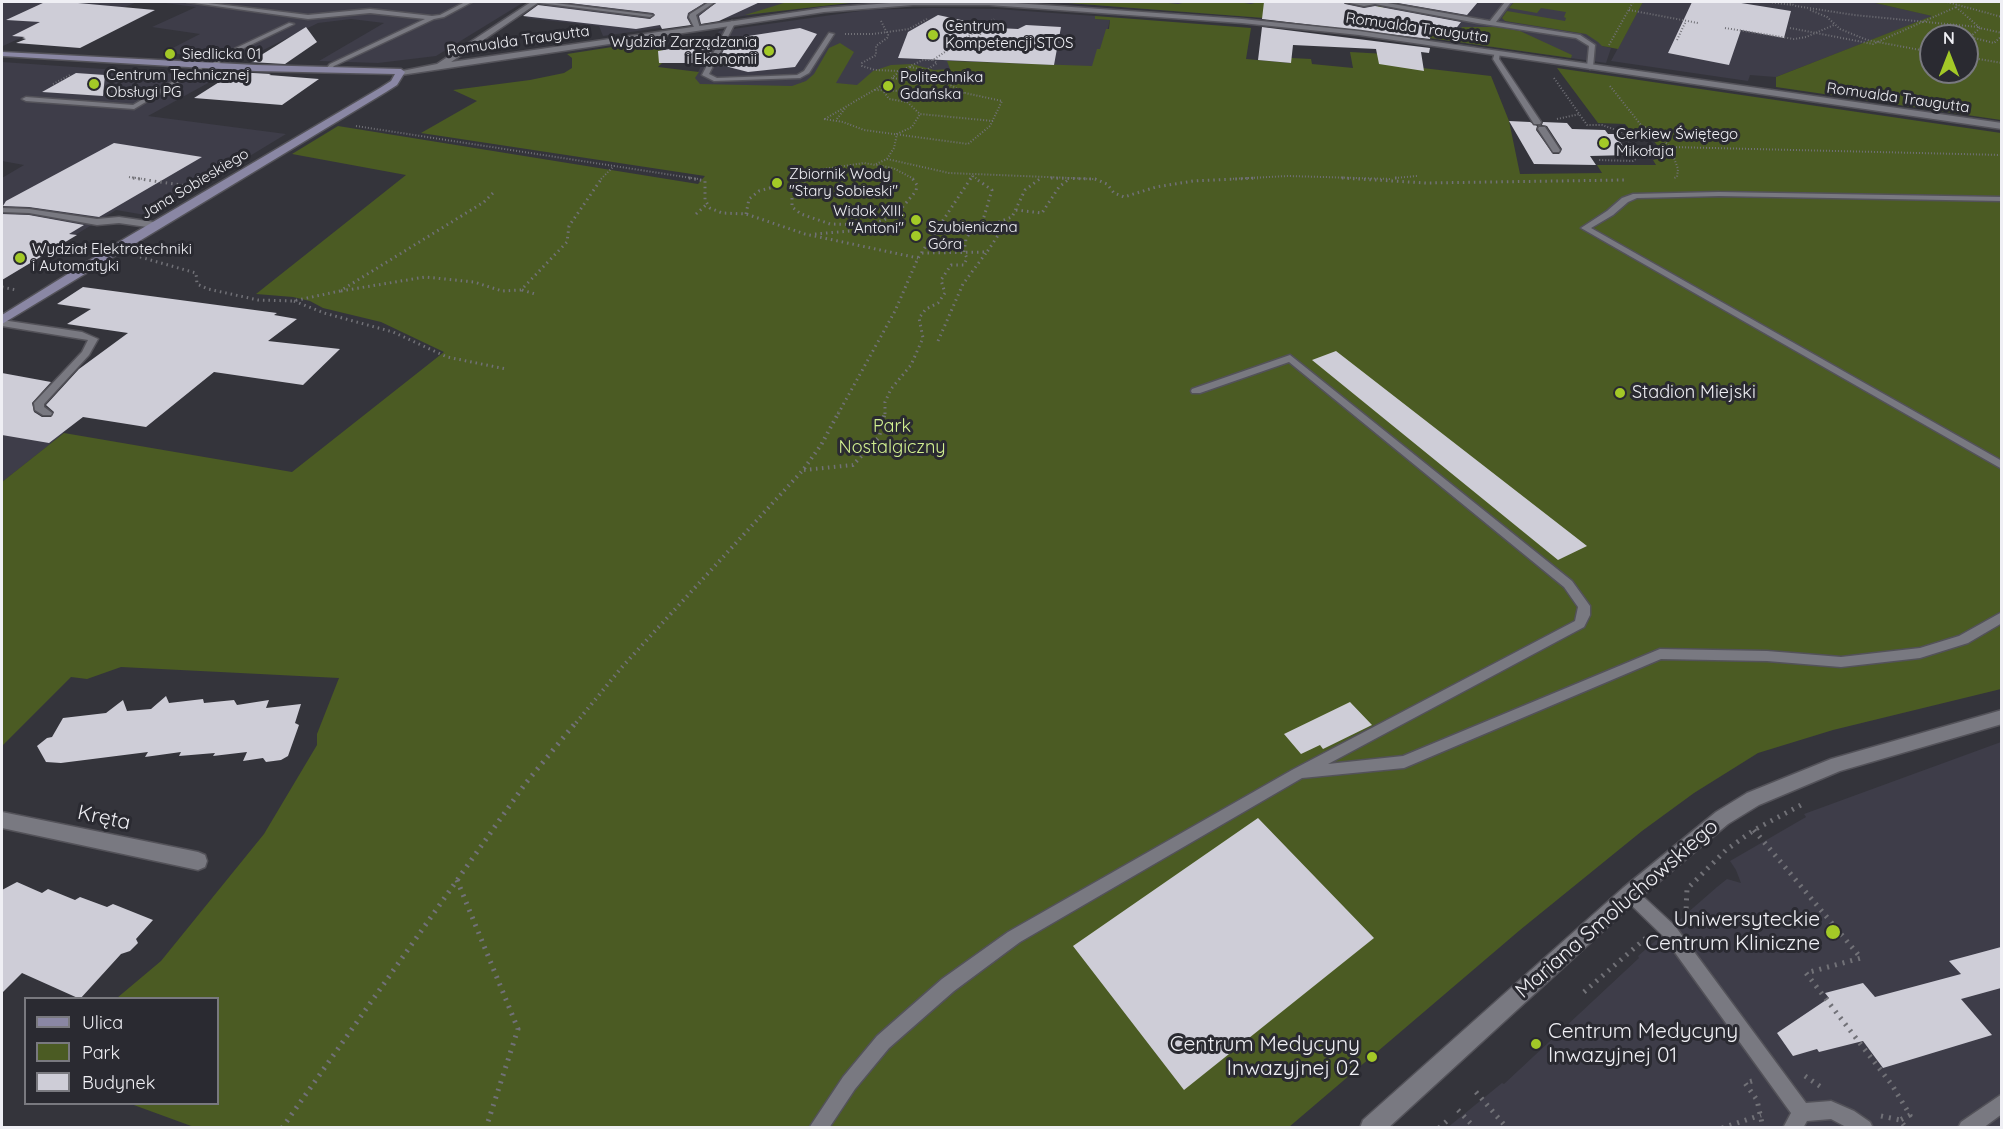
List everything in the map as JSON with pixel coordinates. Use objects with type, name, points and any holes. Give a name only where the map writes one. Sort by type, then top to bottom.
[{"type":"main road","name":"Romualda Traugutta","points":[[2,54],[207,66],[401,72]]},
{"type":"main road","name":"Jana Sobieskiego","points":[[2,322],[154,225],[383,90],[394,83],[401,72]]},
{"type":"street","points":[[440,66],[449,57],[535,2]]},
{"type":"street","name":"Romualda Traugutta","points":[[401,72],[824,10],[899,3],[1018,5],[1242,21],[1359,33],[2001,126]]},
{"type":"street","name":"Mariana Smoluchowskiego","points":[[1371,1128],[1630,894],[1722,818],[1753,799],[1837,764],[2001,717]]},
{"type":"street","name":"Kręta","points":[[2,820],[198,861]]},
{"type":"lane","points":[[190,2],[308,17],[370,11],[432,18]]},
{"type":"lane","points":[[328,70],[332,65],[469,2]]},
{"type":"lane","points":[[535,2],[651,15]]},
{"type":"lane","points":[[697,28],[693,14],[712,2]]},
{"type":"lane","points":[[1348,2],[1364,4],[1375,2],[1578,36],[1592,45],[1590,67]]},
{"type":"lane","points":[[1492,23],[1508,2]]},
{"type":"lane","points":[[732,23],[705,75],[716,80],[798,77],[807,72],[831,34]]},
{"type":"lane","points":[[26,99],[134,107],[238,49],[291,24]]},
{"type":"lane","points":[[1497,53],[1496,59],[1556,150]]},
{"type":"lane","points":[[2001,199],[1719,194],[1636,196],[1625,200],[1610,213],[1585,228],[2001,466]]},
{"type":"lane","points":[[2,210],[29,211],[97,222],[119,220],[154,225]]},
{"type":"lane","points":[[2,322],[82,334],[93,339],[86,353],[39,404],[39,408],[47,413]]},
{"type":"lane","points":[[818,1128],[849,1083],[883,1041],[948,985],[1014,937],[1298,774],[1580,624],[1584,615],[1584,606],[1568,584],[1290,358],[1196,391]]},
{"type":"lane","points":[[1298,774],[1404,762],[1660,654],[1767,656],[1841,662],[1920,653],[1963,640],[2001,617]]},
{"type":"lane","points":[[1630,894],[1663,924],[1797,1120],[1815,1110],[1831,1110],[1848,1117],[1864,1128]]},
{"type":"lane","points":[[1967,1128],[2001,1103]]},
{"type":"path","points":[[1611,41],[1633,2]]},
{"type":"path","points":[[1769,2],[1936,24]]},
{"type":"path","points":[[1787,2],[1819,14],[1835,25],[1876,43],[1957,4]]},
{"type":"path","points":[[1947,2],[2001,17]]},
{"type":"path","points":[[1957,4],[1976,24]]},
{"type":"path","points":[[1629,10],[1698,23]]},
{"type":"path","points":[[874,90],[965,93],[1001,99],[999,112],[993,121],[980,136],[968,144],[864,130],[843,122],[825,119],[893,78],[900,71],[923,60],[933,60],[998,16]]},
{"type":"path","points":[[882,17],[880,21],[887,38],[876,46],[876,55],[862,63],[862,66],[875,70],[900,71]]},
{"type":"path","points":[[1677,40],[1686,21]]},
{"type":"path","points":[[1725,28],[1794,39],[1835,25]]},
{"type":"path","points":[[1979,27],[2001,35],[2000,40],[1994,43],[1979,39]]},
{"type":"path","points":[[1790,28],[1854,41],[1919,50]]},
{"type":"path","points":[[866,34],[902,29]]},
{"type":"path","points":[[975,42],[983,30],[978,29]]},
{"type":"path","points":[[1979,59],[2001,63]]},
{"type":"path","points":[[893,78],[910,81],[937,63],[933,60]]},
{"type":"path","points":[[910,67],[925,70],[965,93]]},
{"type":"path","points":[[26,99],[71,74]]},
{"type":"path","points":[[1554,79],[1587,124],[1602,125],[1622,132],[1640,156],[1633,161],[1598,160]]},
{"type":"path","points":[[1607,82],[1641,125],[1657,133],[1670,147],[1678,169],[1677,177],[1670,179]]},
{"type":"path","points":[[884,91],[889,99],[907,102],[920,114],[993,121]]},
{"type":"path","points":[[837,119],[849,104]]},
{"type":"path","points":[[897,134],[912,127],[920,114]]},
{"type":"path","points":[[1555,120],[1580,114]]},
{"type":"path","points":[[329,122],[705,181],[707,204],[710,208],[722,213],[746,214],[805,234],[920,255],[987,252]]},
{"type":"path","points":[[876,164],[887,159],[894,148],[897,134]]},
{"type":"path","points":[[1670,147],[2001,154]]},
{"type":"path","points":[[887,159],[949,173],[1095,179],[1107,184],[1114,193],[1124,197],[1156,187],[1210,180],[1288,176],[1391,178],[1417,176]]},
{"type":"path","points":[[805,234],[829,234],[870,225],[884,220],[913,198],[917,188],[913,178],[902,171],[876,164],[854,163],[824,169],[803,182],[792,198],[792,207],[814,219],[830,224],[870,225]]},
{"type":"path","points":[[521,290],[567,242],[569,226],[605,173],[614,166]]},
{"type":"path","points":[[282,1128],[525,784],[622,667],[803,470],[821,445],[895,310],[920,255],[972,175]]},
{"type":"path","points":[[803,470],[853,465],[879,437],[885,413],[885,402],[891,389],[911,365],[923,338],[919,318],[926,309],[938,303],[945,293],[941,280],[951,265],[964,265],[967,258],[964,252],[969,234],[980,230],[992,190],[972,175]]},
{"type":"path","points":[[129,177],[191,186]]},
{"type":"path","points":[[938,341],[963,284],[1001,231],[999,222],[1012,217],[1025,190],[1042,178]]},
{"type":"path","points":[[1016,210],[1041,213],[1059,187],[1069,178]]},
{"type":"path","points":[[1391,178],[1426,183],[1634,180]]},
{"type":"path","points":[[174,187],[178,184]]},
{"type":"path","points":[[746,214],[749,199],[759,191],[784,184]]},
{"type":"path","points":[[340,291],[484,202],[494,192]]},
{"type":"path","points":[[696,214],[707,204]]},
{"type":"path","points":[[916,220],[938,228]]},
{"type":"path","points":[[148,252],[140,257],[196,273],[197,284],[208,289],[258,300],[293,301],[425,277],[474,282],[502,291],[521,290],[534,294]]},
{"type":"path","points":[[293,301],[324,313],[385,329],[447,357],[506,369]]},
{"type":"path","points":[[1693,924],[1685,904],[1686,890],[1726,850],[1754,830],[1809,800]]},
{"type":"path","points":[[1754,830],[1861,958],[1806,973],[1892,1085],[1910,1115],[1900,1120],[1906,1128]]},
{"type":"path","points":[[457,880],[518,1029],[486,1128]]},
{"type":"path","points":[[1584,992],[1685,904]]},
{"type":"path","points":[[1745,1083],[1757,1100],[1763,1128]]},
{"type":"path","points":[[1476,1092],[1508,1128]]},
{"type":"path","points":[[1458,1110],[1475,1128]]},
{"type":"path","points":[[1722,1128],[1761,1115]]},
{"type":"path","points":[[1439,1128],[1447,1120]]},
{"type":"shaded area","points":[[2,2],[137,2],[99,18],[27,35],[3,46]]},
{"type":"shaded area","points":[[157,2],[524,2],[436,56],[378,63],[319,61],[384,23],[351,19],[318,23],[247,58],[163,53],[200,34],[152,27],[196,7]]},
{"type":"shaded area","points":[[552,2],[858,2],[806,7],[603,36],[599,26],[526,18]]},
{"type":"shaded area","points":[[1055,2],[1615,2],[1602,46],[1611,48],[1606,63],[1317,22]]},
{"type":"shaded area","points":[[1643,2],[1871,2],[1933,16],[1776,77],[1750,75],[1748,81],[1611,61]]},
{"type":"shaded area","points":[[997,9],[1095,16],[1095,19],[1110,20],[1096,72],[678,97],[698,72],[719,31],[867,10]]},
{"type":"shaded area","points":[[2,62],[219,77],[148,116],[286,134],[151,216],[116,210],[2,280],[2,178],[24,165],[2,161]]},
{"type":"shaded area","points":[[2,422],[64,433],[2,482]]},
{"type":"shaded area","name":"Uniwersyteckie Centrum Kliniczne","points":[[2001,742],[2001,1127],[1447,1128],[1502,1083],[1504,1084],[1639,958],[1638,956],[1717,887],[1727,879],[1741,883],[1730,861],[1806,817],[1804,814]]},
{"type":"green space","points":[[787,2],[858,2],[745,15]]},
{"type":"green space","points":[[1055,2],[1178,4],[1238,2],[1251,4],[1258,2],[1349,19],[1370,8],[1380,6],[1390,11],[1395,25],[1455,37],[1462,27],[1497,27],[1520,31],[1572,55],[1571,58],[1317,22]]},
{"type":"green space","points":[[1514,2],[1643,2],[1618,49],[1602,46],[1586,34],[1505,21],[1502,18],[1507,11],[1565,21],[1566,12],[1541,8],[1537,13],[1509,8]]},
{"type":"green space","points":[[1871,2],[2001,2],[2001,120],[1776,87],[1776,77],[1932,16]]},
{"type":"green space","name":"Park Nostalgiczny","points":[[1095,16],[1251,28],[1246,59],[1290,63],[1291,58],[1311,59],[1312,64],[1353,68],[1350,52],[1386,54],[1388,64],[1491,76],[1509,121],[1520,174],[1602,173],[1597,165],[1656,165],[1653,160],[1667,157],[1646,132],[1629,129],[1625,124],[1598,123],[1557,68],[2001,133],[2001,689],[1833,730],[1758,753],[1694,793],[1642,831],[1520,930],[1289,1127],[194,1127],[134,1105],[219,1105],[219,997],[118,997],[161,961],[264,834],[317,745],[317,734],[339,678],[121,667],[87,679],[71,677],[2,746],[2,482],[64,433],[292,472],[444,352],[381,322],[323,308],[310,301],[293,297],[256,294],[406,175],[292,154],[338,126],[698,184],[705,176],[421,133],[477,101],[453,90],[564,73],[572,68],[572,58],[567,54],[657,40],[666,59],[658,67],[699,72],[695,78],[700,84],[792,86],[806,81],[814,74],[829,48],[840,43],[854,52],[836,83],[857,85],[873,71],[891,65],[912,64],[934,70],[950,69],[947,61],[1092,66],[1106,29],[1109,29],[1110,20],[1095,19]]},
{"type":"building","points":[[45,2],[155,10],[80,48],[16,43],[26,39],[22,38],[25,37],[12,36],[40,22],[6,20]]},
{"type":"building","points":[[561,2],[706,2],[688,13],[687,18],[691,25],[662,29],[660,25],[636,29],[523,16],[538,5],[650,19],[655,15]]},
{"type":"building","points":[[717,2],[760,2],[719,21],[701,24],[699,16]]},
{"type":"building","points":[[1264,2],[1343,2],[1364,8],[1375,6],[1461,22],[1451,35],[1431,31],[1430,39],[1262,19]]},
{"type":"building","points":[[1392,2],[1478,2],[1467,15]]},
{"type":"building","points":[[1692,2],[1735,2],[1791,11],[1784,38],[1741,30],[1729,65],[1668,53]]},
{"type":"building","points":[[938,15],[998,28],[1018,29],[1026,25],[1061,27],[1054,65],[898,58],[908,32]]},
{"type":"building","points":[[306,27],[317,42],[285,64],[250,62]]},
{"type":"building","points":[[1262,27],[1430,48],[1429,53],[1421,52],[1424,71],[1379,64],[1376,49],[1293,45],[1291,63],[1258,60]]},
{"type":"building","name":"Wydział Zarządzania i Ekonomii","points":[[800,28],[817,34],[795,67],[748,72],[717,64],[729,39]]},
{"type":"building","points":[[717,41],[706,63],[659,63],[658,51]]},
{"type":"building","points":[[235,72],[319,79],[282,105],[194,98]]},
{"type":"building","name":"Centrum Technicznej Obsługi PG","points":[[76,73],[105,75],[103,96],[42,92]]},
{"type":"building","points":[[1509,121],[1530,122],[1537,126],[1536,130],[1553,154],[1559,154],[1562,149],[1547,126],[1542,125],[1543,122],[1567,123],[1572,129],[1605,130],[1608,134],[1614,134],[1630,155],[1590,156],[1596,165],[1534,164]]},
{"type":"building","points":[[114,143],[202,157],[99,217],[29,207],[3,206],[6,201]]},
{"type":"building","name":"Wydział Elektrotechniki i Automatyki","points":[[2,214],[29,215],[84,225],[69,234],[77,235],[2,280]]},
{"type":"building","points":[[83,287],[277,313],[274,315],[297,319],[268,341],[340,349],[303,385],[214,372],[146,427],[83,417],[49,443],[2,435],[2,373],[51,382],[32,403],[34,412],[42,417],[51,417],[54,412],[46,405],[79,369],[128,333],[67,324],[91,309],[57,304]]},
{"type":"building","points":[[1336,351],[1587,546],[1558,560],[1312,360]]},
{"type":"building","points":[[166,696],[169,703],[203,699],[204,703],[234,700],[237,705],[269,700],[266,708],[301,704],[295,723],[299,725],[288,756],[281,760],[266,762],[263,758],[243,761],[247,752],[213,756],[215,753],[179,756],[181,752],[145,757],[148,752],[61,763],[46,762],[37,746],[52,737],[63,718],[106,713],[123,700],[127,711],[151,709]]},
{"type":"building","points":[[1350,702],[1372,725],[1323,749],[1320,745],[1301,754],[1284,734]]},
{"type":"building","points":[[1258,818],[1374,938],[1184,1090],[1073,946]]},
{"type":"building","points":[[17,882],[42,893],[48,889],[75,900],[80,897],[107,907],[113,904],[153,920],[136,939],[138,943],[130,951],[121,954],[82,997],[76,997],[22,973],[2,993],[2,890]]},
{"type":"building","points":[[2001,947],[2001,988],[1961,999],[1992,1035],[1883,1068],[1863,1041],[1819,1052],[1817,1049],[1793,1056],[1777,1033],[1829,998],[1825,993],[1863,983],[1875,997],[1961,974],[1949,961]]},
{"type":"place","name":"Centrum Kompetencji STOS","points":[[933,35]]},
{"type":"place","name":"Wydział Zarządzania i Ekonomii","points":[[769,51]]},
{"type":"place","name":"Siedlicka 01","points":[[170,54]]},
{"type":"place","name":"Centrum Technicznej Obsługi PG","points":[[94,84]]},
{"type":"place","name":"Politechnika Gdańska","points":[[888,86]]},
{"type":"place","name":"Cerkiew Świętego Mikołaja","points":[[1604,143]]},
{"type":"place","name":"Zbiornik Wody \"Stary Sobieski\"","points":[[777,183]]},
{"type":"place","name":"Widok XIII. \"Antoni\"","points":[[916,220]]},
{"type":"place","name":"Szubieniczna Góra","points":[[916,236]]},
{"type":"place","name":"Wydział Elektrotechniki i Automatyki","points":[[20,258]]},
{"type":"place","name":"Stadion Miejski","points":[[1620,393]]},
{"type":"place","name":"Uniwersyteckie Centrum Kliniczne","points":[[1833,932]]},
{"type":"place","name":"Centrum Medycyny Inwazyjnej 01","points":[[1536,1044]]},
{"type":"place","name":"Centrum Medycyny Inwazyjnej 02","points":[[1372,1057]]}]
